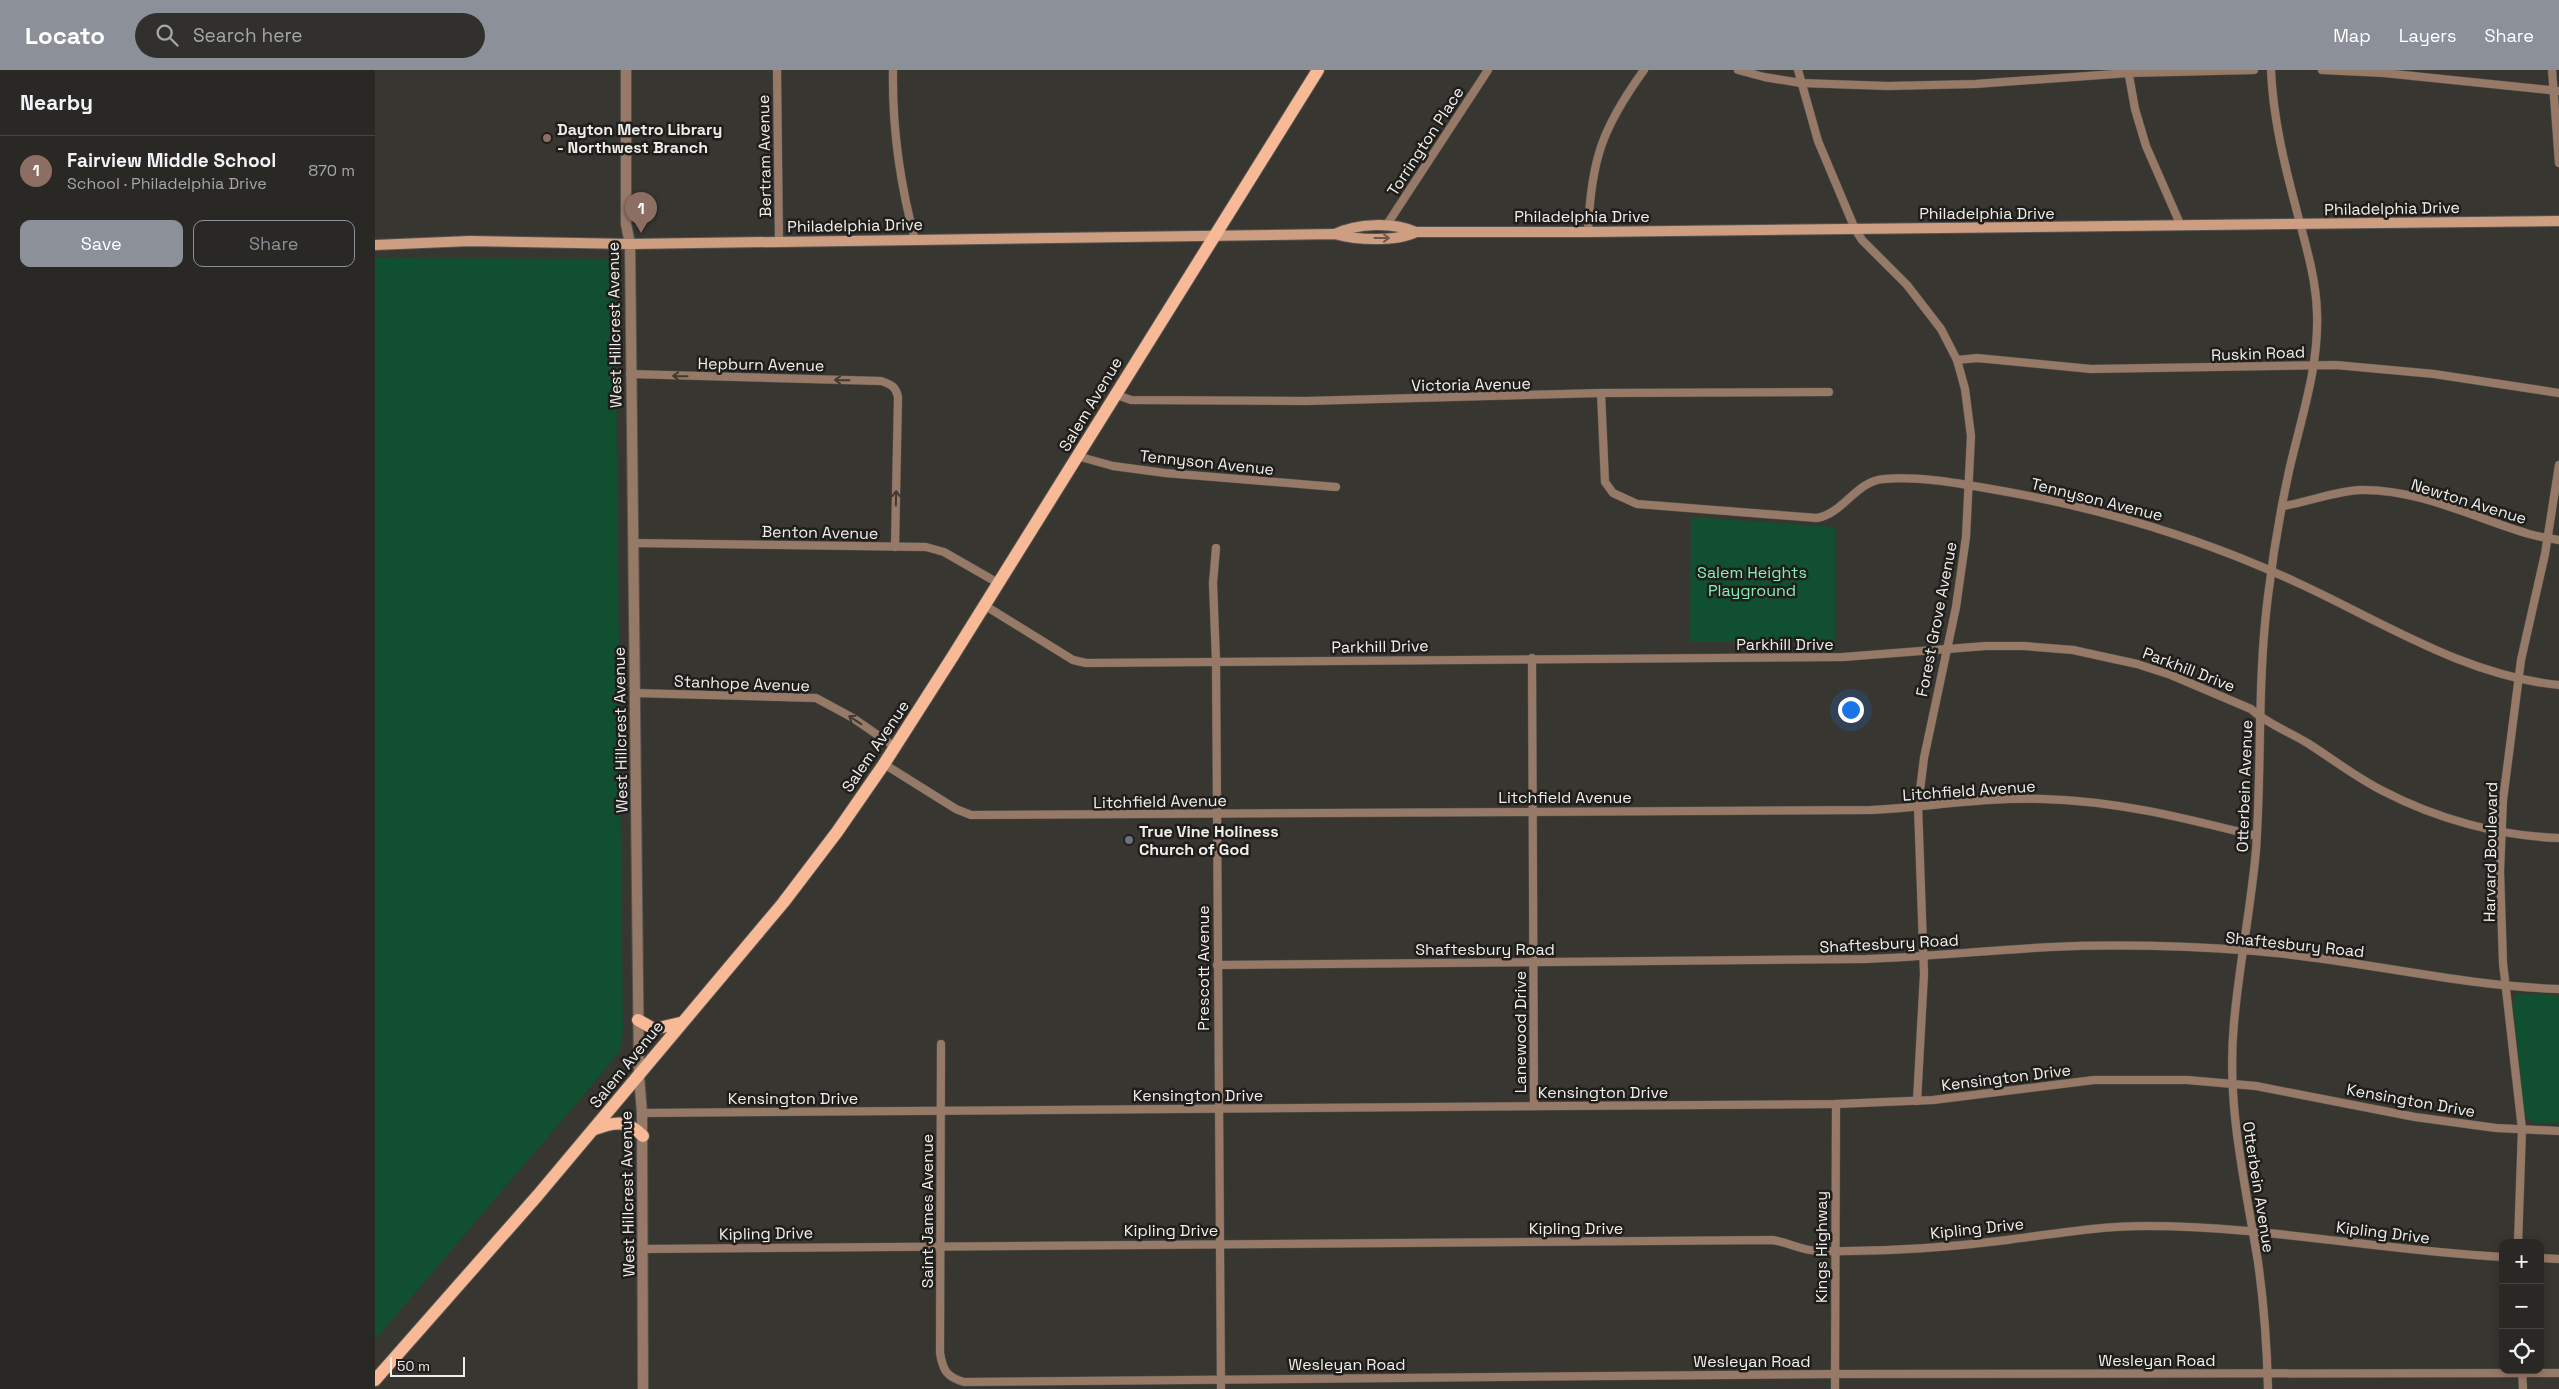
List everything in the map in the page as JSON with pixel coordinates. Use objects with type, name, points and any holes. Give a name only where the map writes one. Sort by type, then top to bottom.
[{"type":"main road","name":"Salem Avenue","points":[[375,1380],[595,1128],[783,903],[884,764],[1318,70]]},
{"type":"main road","name":"Philadelphia Drive","points":[[1335,234],[1348,228],[1386,226],[1404,226],[1416,232],[1588,232],[2559,221]]},
{"type":"main road","name":"Philadelphia Drive","points":[[375,245],[470,241],[630,244],[1335,234],[1347,238],[1405,238],[1416,232]]},
{"type":"main road","points":[[638,1020],[654,1029],[681,1023]]},
{"type":"main road","points":[[595,1128],[612,1123],[626,1123],[643,1136]]},
{"type":"street","name":"West Hillcrest Avenue","points":[[626,70],[626,224],[630,244],[638,1020],[643,1136],[643,1389]]},
{"type":"street","name":"Bertram Avenue","points":[[777,70],[779,241]]},
{"type":"street","points":[[893,70],[894,125],[900,172],[915,240]]},
{"type":"street","name":"Torrington Place","points":[[1386,226],[1487,70]]},
{"type":"street","points":[[1588,232],[1590,192],[1597,156],[1612,118],[1644,70]]},
{"type":"street","points":[[1738,70],[1764,77],[1801,83],[1917,86],[2128,71],[2254,70]]},
{"type":"street","name":"Forest Grove Avenue","points":[[1798,70],[1818,141],[1855,229],[1862,240],[1923,304],[1941,329],[1957,360],[1969,411],[1970,485],[1966,537],[1947,650],[1927,742],[1918,806],[1924,957],[1917,1100]]},
{"type":"street","name":"Otterbein Avenue","points":[[2267,1389],[2265,1325],[2252,1230],[2238,1153],[2232,1084],[2234,1023],[2257,836],[2260,717],[2266,615],[2271,571],[2283,506],[2315,365],[2317,345],[2315,292],[2277,124],[2271,70]]},
{"type":"street","points":[[2321,70],[2384,73],[2556,91]]},
{"type":"street","points":[[2552,70],[2556,91],[2559,164]]},
{"type":"street","points":[[2128,71],[2135,109],[2146,146],[2181,226]]},
{"type":"street","name":"Ruskin Road","points":[[1957,360],[1977,358],[2091,369],[2315,365],[2378,368],[2434,374],[2559,393]]},
{"type":"street","name":"Hepburn Avenue","points":[[630,374],[881,380],[891,384],[896,389],[898,397],[895,547]]},
{"type":"street","name":"Victoria Avenue","points":[[1114,394],[1131,400],[1306,400],[1601,393],[1829,392]]},
{"type":"street","name":"Tennyson Avenue","points":[[1601,393],[1605,482],[1613,493],[1637,504],[1817,518],[1831,513],[1863,486],[1878,480],[1931,481],[1970,485],[2053,500],[2103,512],[2189,538],[2271,571],[2461,660],[2492,672],[2559,685]]},
{"type":"street","name":"Tennyson Avenue","points":[[1077,456],[1113,466],[1165,473],[1336,487]]},
{"type":"street","name":"Harvard Boulevard","points":[[2518,1239],[2522,1130],[2501,927],[2501,831],[2507,757],[2518,678],[2548,538],[2559,465]]},
{"type":"street","name":"Newton Avenue","points":[[2283,506],[2309,502],[2341,492],[2360,490],[2385,492],[2452,507],[2530,534],[2559,540]]},
{"type":"street","name":"Benton Avenue","points":[[633,543],[926,547],[944,552],[998,584]]},
{"type":"street","name":"Prescott Avenue","points":[[1216,548],[1213,583],[1216,662],[1221,1389]]},
{"type":"street","name":"Parkhill Drive","points":[[984,605],[1080,662],[1843,657],[1986,646],[2024,646],[2073,650],[2109,656],[2137,664],[2193,683],[2251,709],[2260,717],[2308,744],[2360,778],[2408,803],[2440,815],[2501,831],[2559,838]]},
{"type":"street","name":"Lanewood Drive","points":[[1532,658],[1534,1106]]},
{"type":"street","name":"Stanhope Avenue","points":[[634,693],[815,698],[853,718],[895,747]]},
{"type":"street","name":"Litchfield Avenue","points":[[884,764],[967,815],[1533,810],[1871,810],[2008,799],[2086,801],[2160,812],[2257,836]]},
{"type":"street","name":"Shaftesbury Road","points":[[1217,965],[1534,963],[1924,957],[2052,947],[2158,946],[2244,951],[2347,962],[2506,986],[2559,989]]},
{"type":"street","name":"Saint James Avenue","points":[[941,1044],[941,1353],[942,1366],[947,1376]]},
{"type":"street","name":"Kensington Drive","points":[[642,1113],[1835,1104],[1917,1100],[2094,1080],[2150,1079],[2232,1084],[2286,1091],[2415,1118],[2496,1128],[2559,1131]]},
{"type":"street","name":"Kings Highway","points":[[1835,1104],[1835,1389]]},
{"type":"street","name":"Kipling Drive","points":[[644,1249],[942,1245],[1772,1240],[1809,1250],[1835,1251],[1944,1246],[2114,1227],[2193,1226],[2252,1230],[2405,1250],[2499,1257]]},
{"type":"street","points":[[2544,1258],[2559,1259]]},
{"type":"street","name":"Wesleyan Road","points":[[947,1376],[964,1382],[1836,1374],[2499,1372]]},
{"type":"street","name":"Wesleyan Road","points":[[2544,1373],[2559,1373]]},
{"type":"street","points":[[2522,1374],[2523,1389]]},
{"type":"green space","points":[[375,258],[606,259],[615,266],[623,1032],[620,1051],[375,1340]]},
{"type":"green space","name":"Salem Heights Playground","points":[[1691,517],[1835,527],[1835,642],[1690,642]]},
{"type":"green space","points":[[2517,994],[2559,995],[2559,1123],[2535,1123],[2525,1116],[2513,1003]]},
{"type":"place","name":"Dayton Metro Library - Northwest Branch","points":[[547,138]]},
{"type":"place","name":"Fairview Middle School","points":[[641,233]]},
{"type":"place","name":"True Vine Holiness Church of God","points":[[1129,840]]}]
